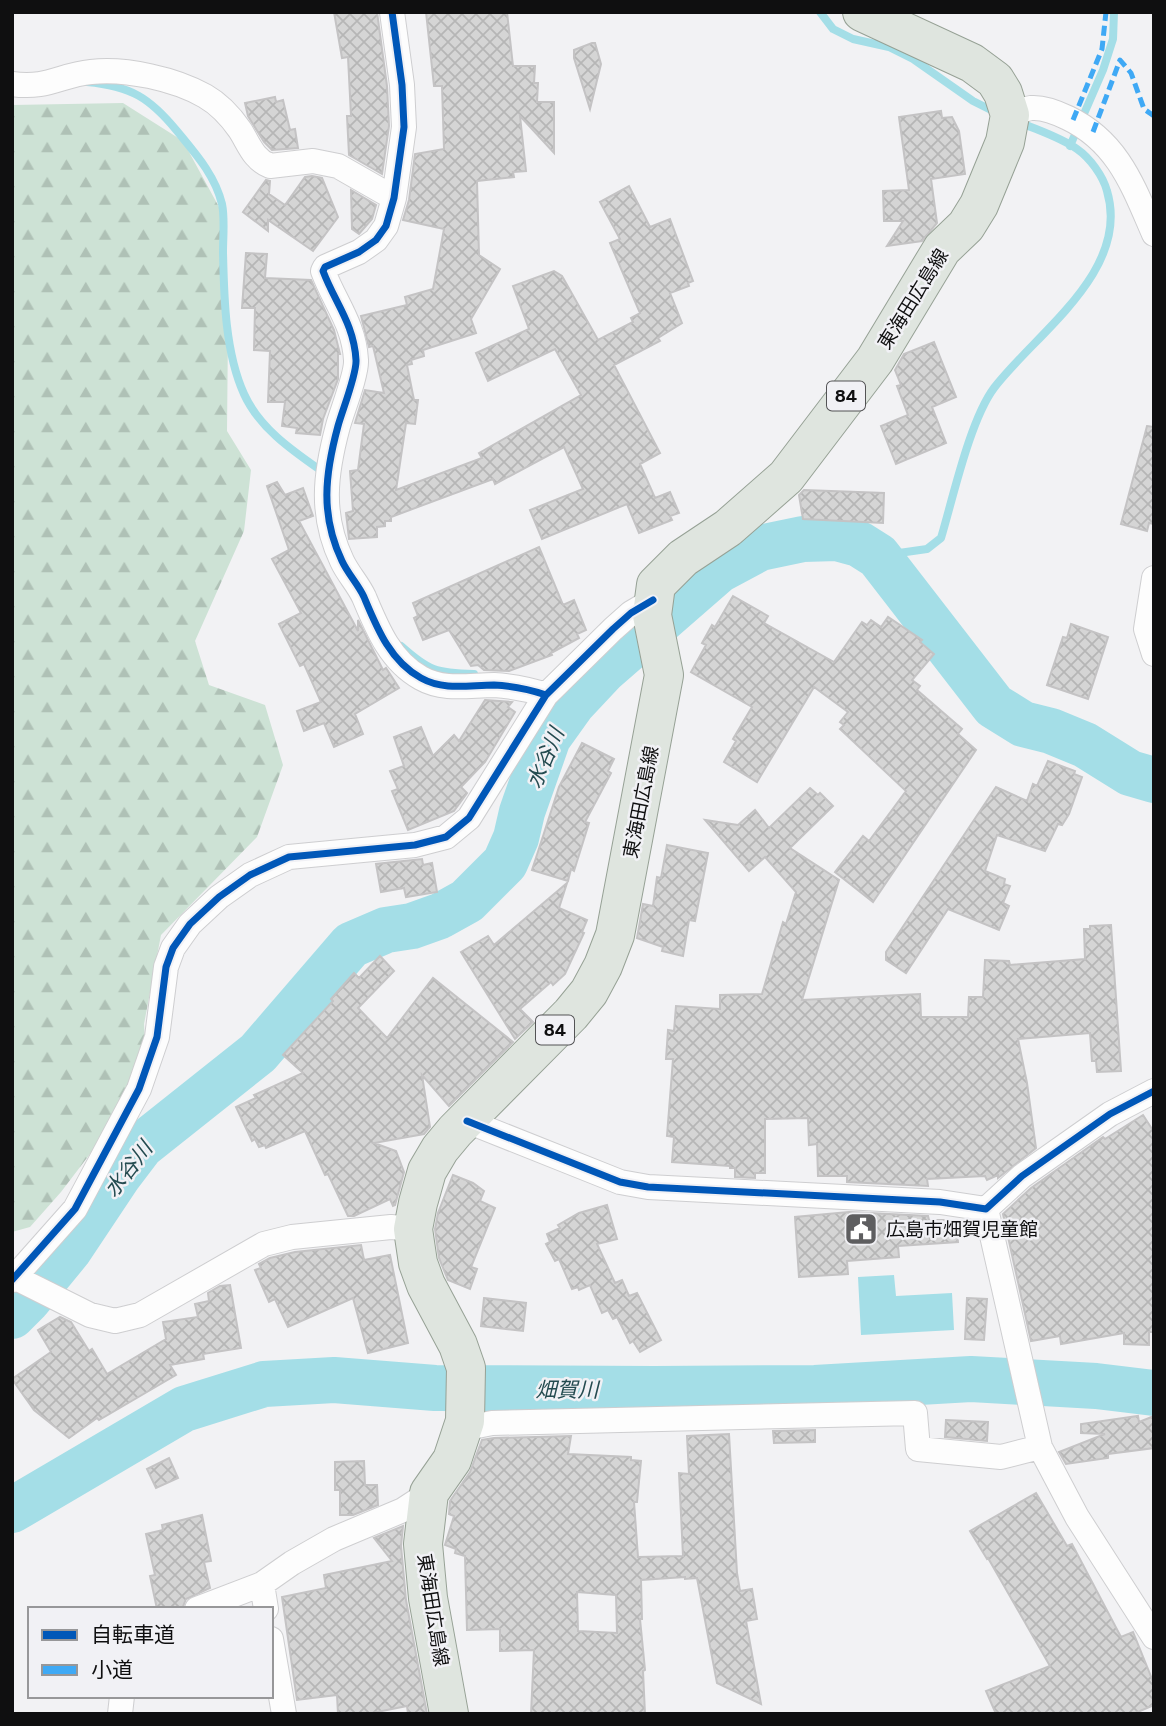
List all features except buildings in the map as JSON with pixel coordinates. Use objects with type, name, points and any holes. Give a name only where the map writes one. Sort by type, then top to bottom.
[{"type":"main road","points":[[862,12],[972,63],[995,80],[1003,93],[1007,128]]},
{"type":"main road","name":"東海田広島線","points":[[449,1714],[428,1598],[423,1544],[429,1493],[452,1460],[463,1425],[466,1368],[458,1345],[426,1285],[418,1263],[413,1228],[426,1171],[440,1149],[571,1014],[589,992],[603,966],[615,935],[623,900],[664,675],[652,608],[656,585],[683,558],[728,528],[786,477],[875,360],[942,249],[966,226],[979,205],[1007,128]]},
{"type":"street","points":[[392,12],[402,85],[404,127],[394,198],[386,226],[376,240],[323,271],[352,333],[356,363],[325,488],[330,531],[344,565],[362,592],[383,641],[410,671],[439,685],[518,687],[545,695]]},
{"type":"street","points":[[12,84],[30,87],[51,84],[89,72],[134,75],[171,82],[209,98],[222,109],[239,129],[255,156],[263,163],[270,166],[313,161],[338,166],[394,198]]},
{"type":"street","points":[[1007,128],[1032,108],[1057,112],[1087,127],[1109,148],[1129,176],[1154,234]]},
{"type":"street","points":[[1154,578],[1146,629],[1154,654]]},
{"type":"street","points":[[413,1228],[391,1227],[292,1237],[264,1244],[140,1315],[115,1321],[90,1315],[17,1279],[75,1209],[139,1089],[157,1037],[166,967],[173,948],[190,924],[219,897],[250,875],[289,857],[415,845],[446,837],[469,818],[545,695],[631,614],[652,608]]},
{"type":"street","points":[[986,1209],[1022,1176],[1110,1114],[1154,1091]]},
{"type":"street","points":[[467,1121],[620,1182],[648,1186],[940,1202],[986,1209]]},
{"type":"street","points":[[986,1209],[1040,1447],[1089,1538],[1154,1637]]},
{"type":"street","points":[[463,1425],[915,1413],[918,1449],[1000,1457],[1040,1447]]},
{"type":"street","points":[[202,1607],[262,1584],[334,1539],[403,1510],[429,1493]]},
{"type":"street","points":[[262,1584],[266,1607]]},
{"type":"street","points":[[273,1651],[284,1714]]},
{"type":"green space","points":[[123,103],[183,141],[225,218],[227,431],[251,470],[244,531],[195,641],[209,685],[265,705],[283,765],[257,837],[161,935],[144,1024],[146,1062],[93,1150],[61,1192],[30,1227],[12,1232],[12,105]]},
{"type":"water","points":[[894,1275],[896,1296],[952,1293],[954,1330],[861,1335],[858,1277]]},
{"type":"waterway","points":[[820,12],[833,29],[853,39],[889,47],[913,59],[973,101],[997,113]]},
{"type":"waterway","points":[[1070,146],[1103,70],[1113,39],[1114,12]]},
{"type":"waterway","points":[[87,82],[116,87],[148,102],[177,131],[209,174],[219,193],[223,209],[225,306],[229,342],[244,394],[268,429],[323,472]]},
{"type":"waterway","points":[[878,556],[927,549],[941,538],[970,439],[985,402],[1012,367],[1075,299],[1093,274],[1105,248],[1111,220],[1107,191],[1095,168],[1087,157],[1070,145],[1019,122]]},
{"type":"waterway","name":"水谷川","points":[[12,1316],[69,1250],[141,1146],[258,1053],[351,945],[386,930],[412,926],[440,916],[467,901],[505,863],[516,838],[522,812],[548,738],[573,703],[603,671],[719,570],[760,548],[803,539],[837,538],[859,544],[878,556],[994,706],[1023,724],[1051,731],[1085,745],[1130,773],[1154,780]]},
{"type":"waterway","points":[[401,646],[426,666],[450,673],[474,674]]},
{"type":"waterway","points":[[563,685],[586,689]]},
{"type":"waterway","name":"畑賀川","points":[[12,1510],[184,1409],[264,1384],[334,1380],[435,1388],[815,1388],[971,1379],[1096,1386],[1154,1393]]},
{"type":"marked path","points":[[1073,120],[1102,49],[1106,12]]},
{"type":"marked path","points":[[1093,132],[1120,60],[1131,73],[1144,109],[1154,116]]},
{"type":"cycle path","points":[[392,12],[402,85],[404,127],[394,198],[386,226],[376,240],[359,252],[325,267],[323,271],[348,324],[356,360],[330,461],[327,494],[330,527],[342,561],[362,592],[386,643],[410,671],[439,685],[501,685],[546,695]]},
{"type":"cycle path","points":[[12,1280],[75,1209],[139,1089],[157,1037],[166,967],[173,948],[190,924],[219,897],[250,875],[289,857],[415,845],[446,837],[469,818],[546,695],[631,613],[653,600]]},
{"type":"cycle path","points":[[467,1121],[620,1182],[648,1187],[940,1202],[986,1209],[1022,1176],[1110,1114],[1154,1091]]},
{"type":"place","name":"広島市畑賀児童館","points":[[861,1229]]}]
